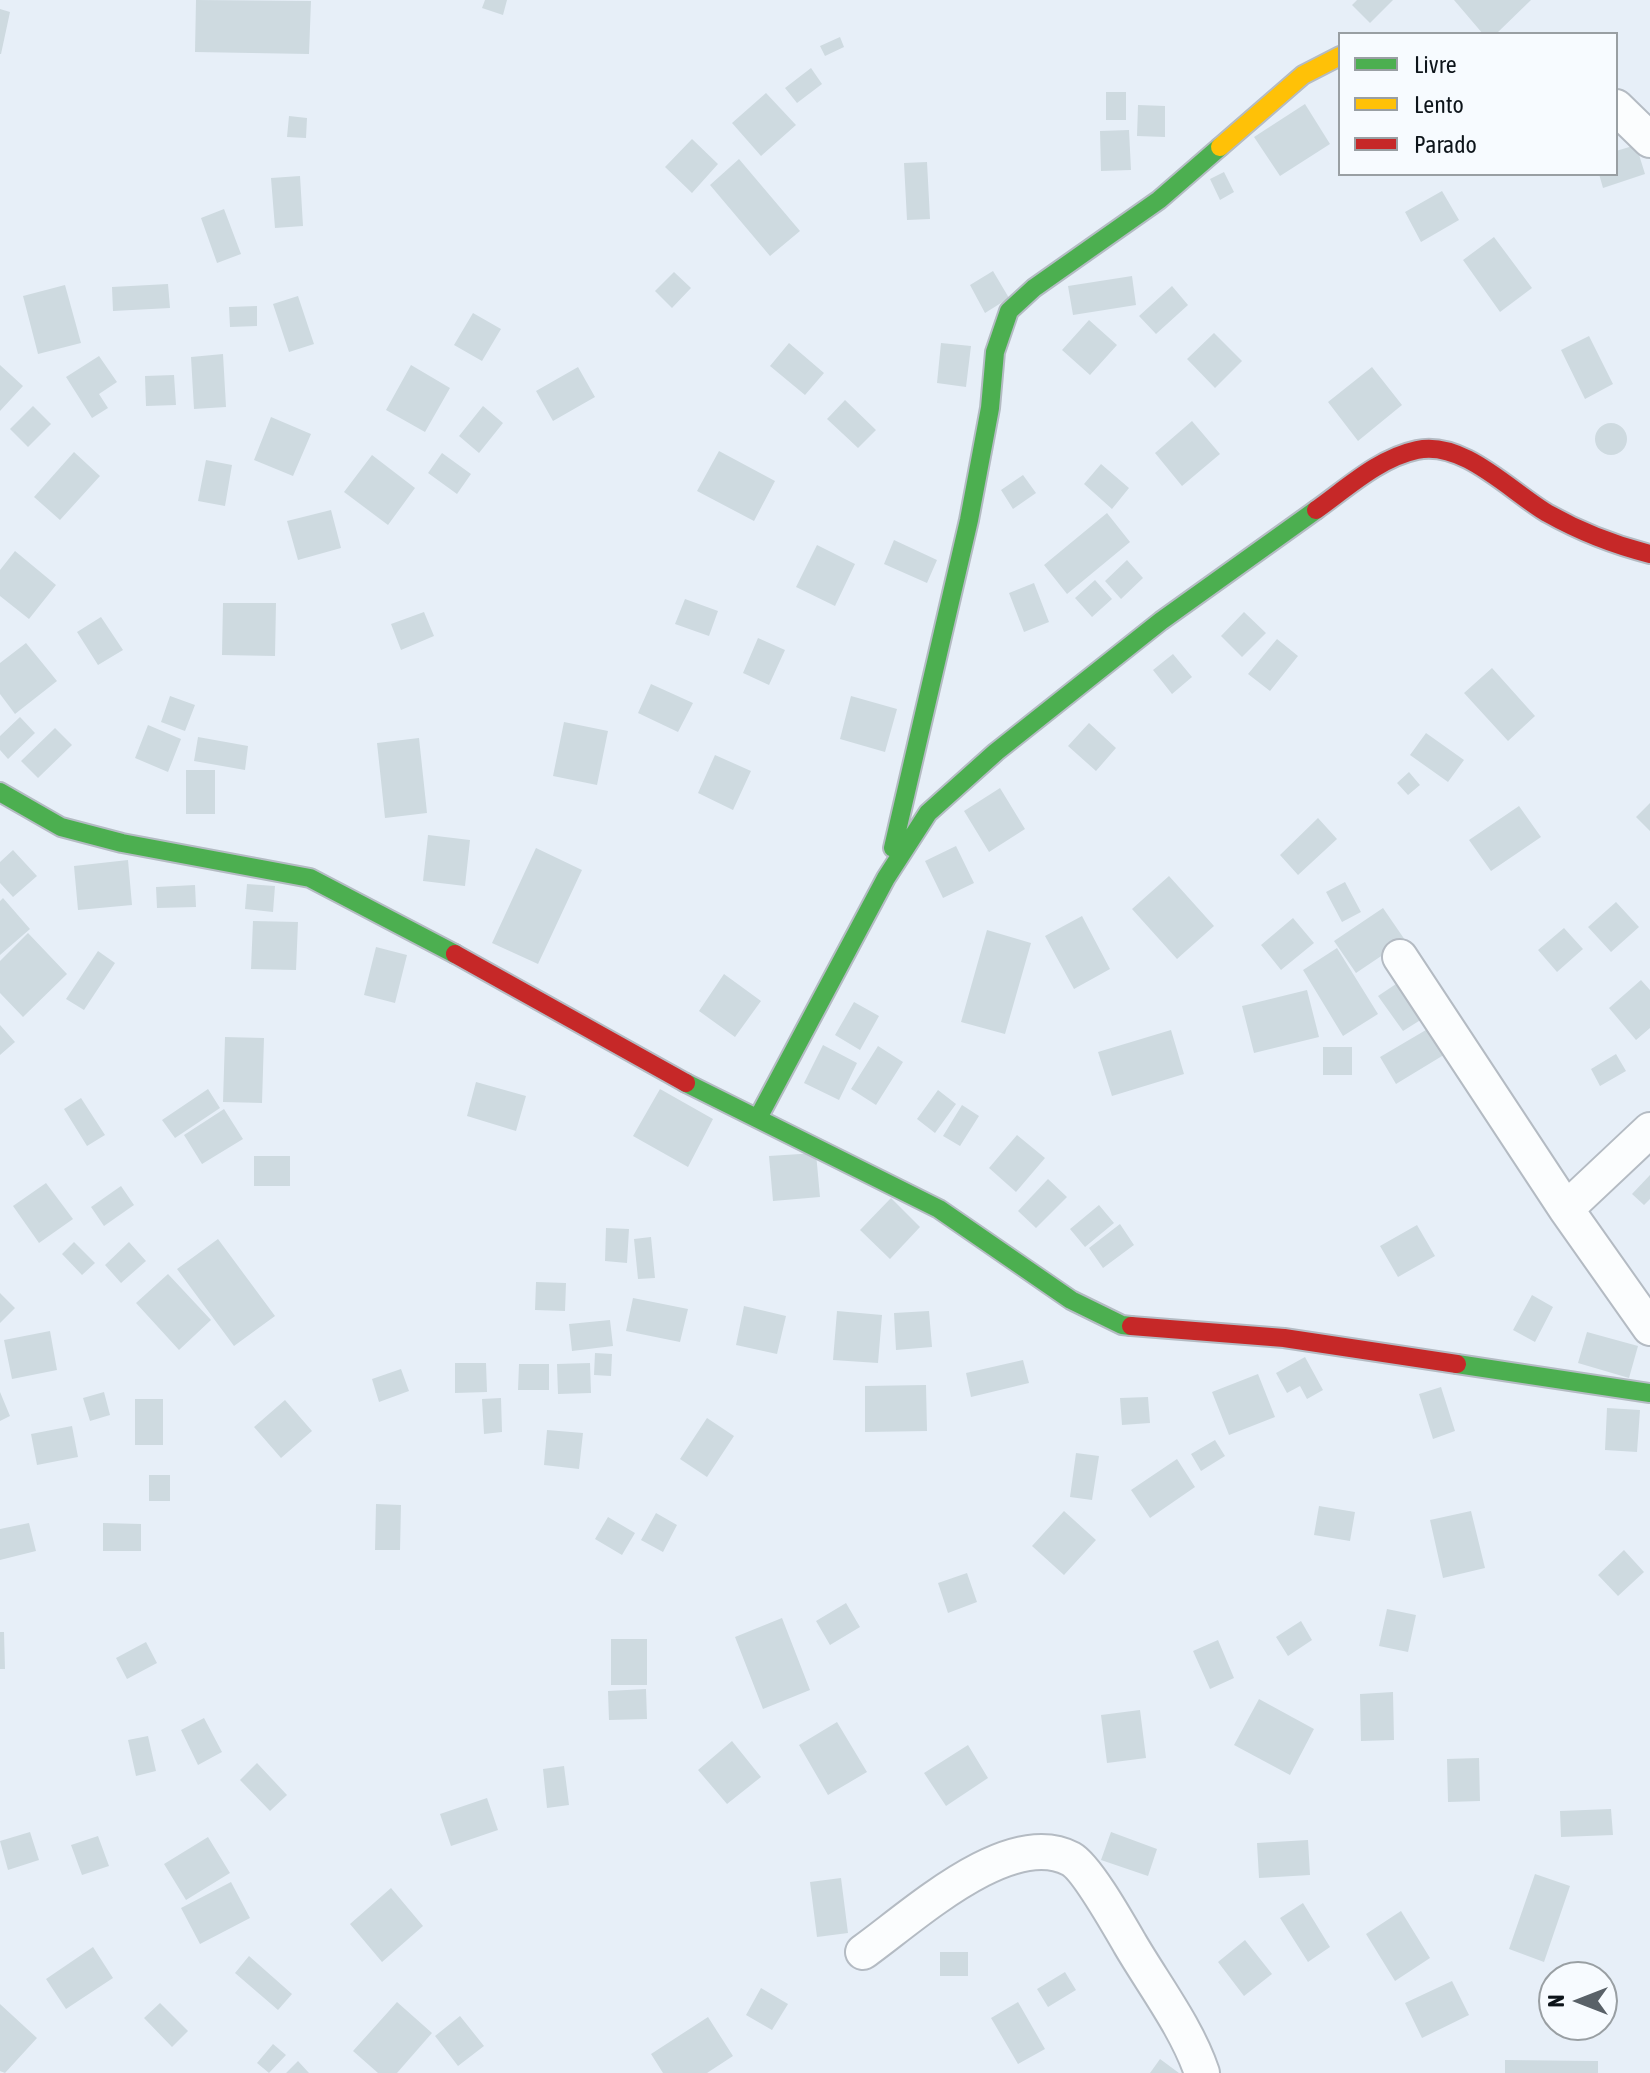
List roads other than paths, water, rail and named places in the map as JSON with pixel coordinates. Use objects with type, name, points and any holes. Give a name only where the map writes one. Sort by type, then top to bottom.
[{"type":"street","points":[[886,878],[947,622],[990,408],[995,352],[1009,311],[1034,288],[1159,200],[1303,75],[1338,57]]},
{"type":"street","points":[[1618,109],[1650,140]]},
{"type":"street","points":[[758,1118],[886,878],[928,813],[996,752],[1161,621],[1374,469],[1402,455],[1428,448],[1450,453],[1549,513],[1623,548],[1650,554]]},
{"type":"street","points":[[0,792],[61,827],[122,843],[310,878],[404,926],[666,1073],[939,1209],[1071,1300],[1122,1325],[1284,1338],[1650,1393]]},
{"type":"street","points":[[1400,957],[1566,1209],[1650,1328]]},
{"type":"street","points":[[1566,1209],[1650,1130]]},
{"type":"street","points":[[863,1952],[979,1869],[1018,1855],[1046,1850],[1074,1860],[1101,1897],[1202,2073]]}]
